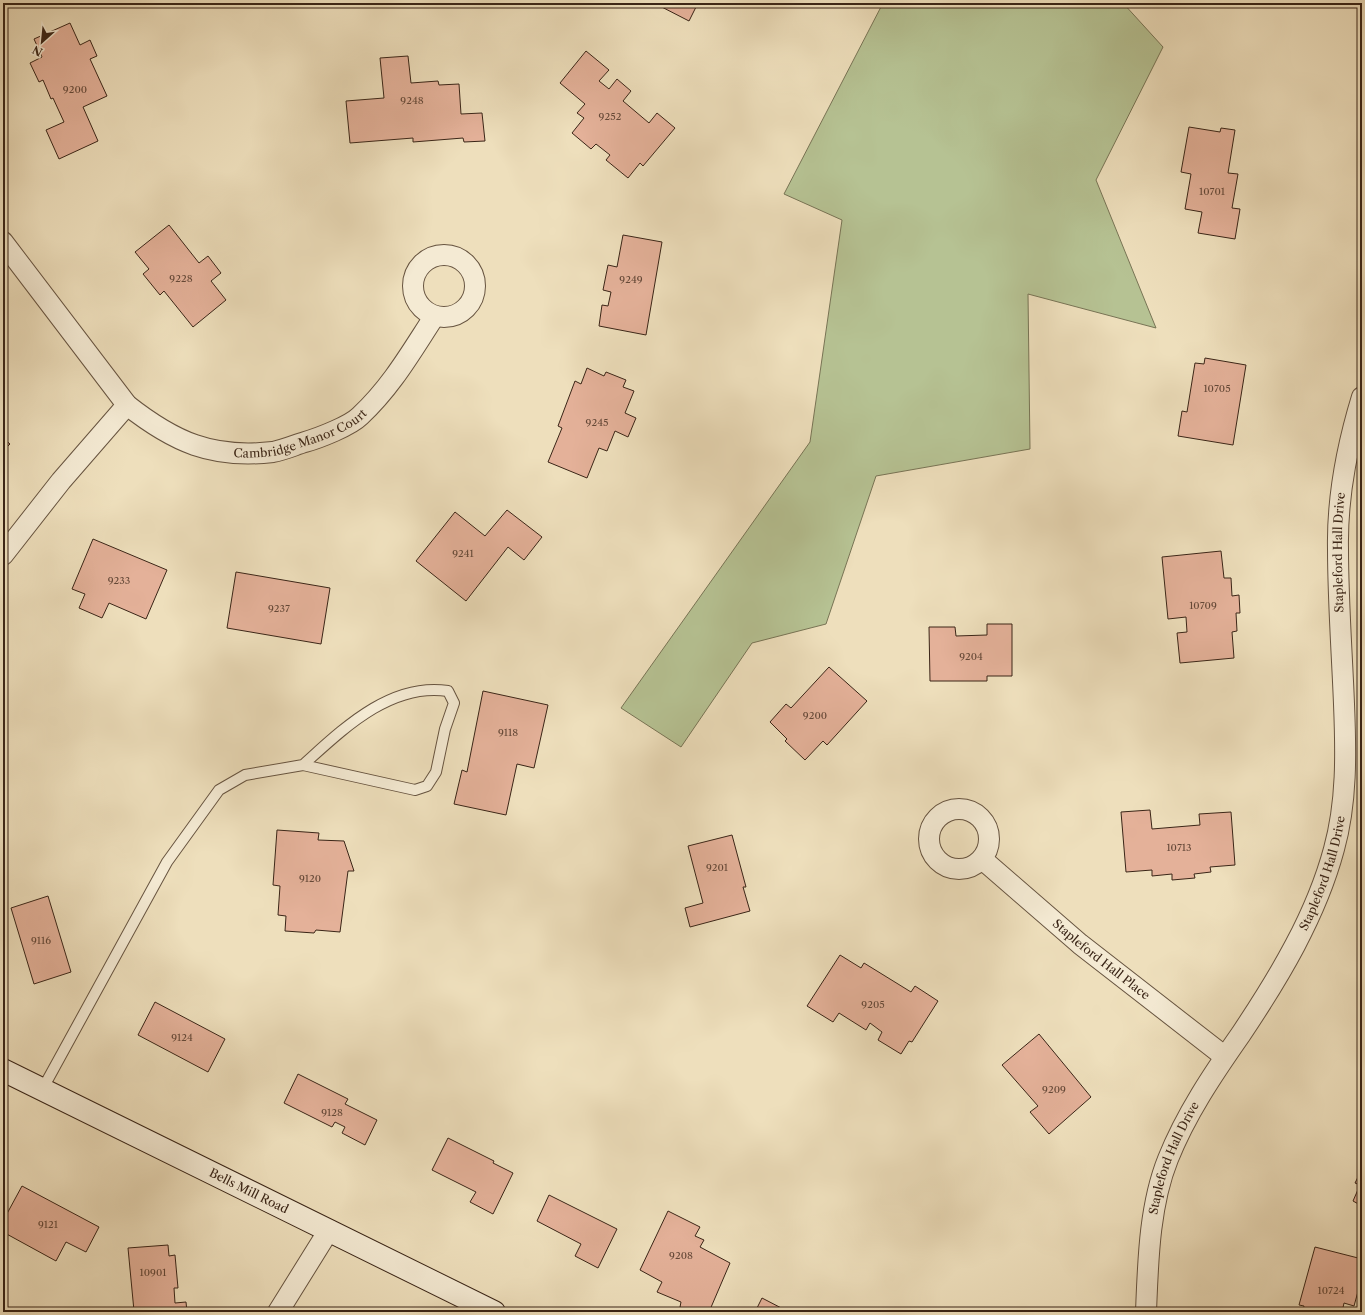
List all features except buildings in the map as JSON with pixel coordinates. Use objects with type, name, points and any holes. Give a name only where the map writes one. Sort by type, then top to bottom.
[{"type":"street","name":"Cambridge Manor Court","points":[[3,242],[128,405],[154,426],[206,449],[229,454],[274,452],[318,438],[359,418],[392,383],[434,316]]},
{"type":"street","name":"Stapleford Hall Drive","points":[[1146,1312],[1148,1252],[1158,1190],[1167,1161],[1194,1104],[1293,951],[1317,900],[1335,846],[1344,793],[1345,744],[1338,548],[1342,485],[1352,430],[1362,397]]},
{"type":"street","points":[[3,555],[61,481],[128,405]]},
{"type":"street","name":"Stapleford Hall Place","points":[[982,859],[1080,944],[1224,1056]]},
{"type":"street","name":"Bells Mill Road","points":[[3,1070],[494,1312]]},
{"type":"street","points":[[278,1312],[329,1230]]},
{"type":"lane","points":[[42,1090],[167,862],[220,790],[245,775],[303,765],[415,790],[427,786],[436,772],[445,729],[454,703],[448,691],[435,689],[415,692],[386,700],[344,729],[303,765]]},
{"type":"green space","points":[[883,3],[1123,3],[1163,47],[1096,180],[1156,328],[1028,294],[1030,449],[876,476],[826,624],[752,643],[681,747],[621,708],[810,442],[842,220],[784,194]]}]
